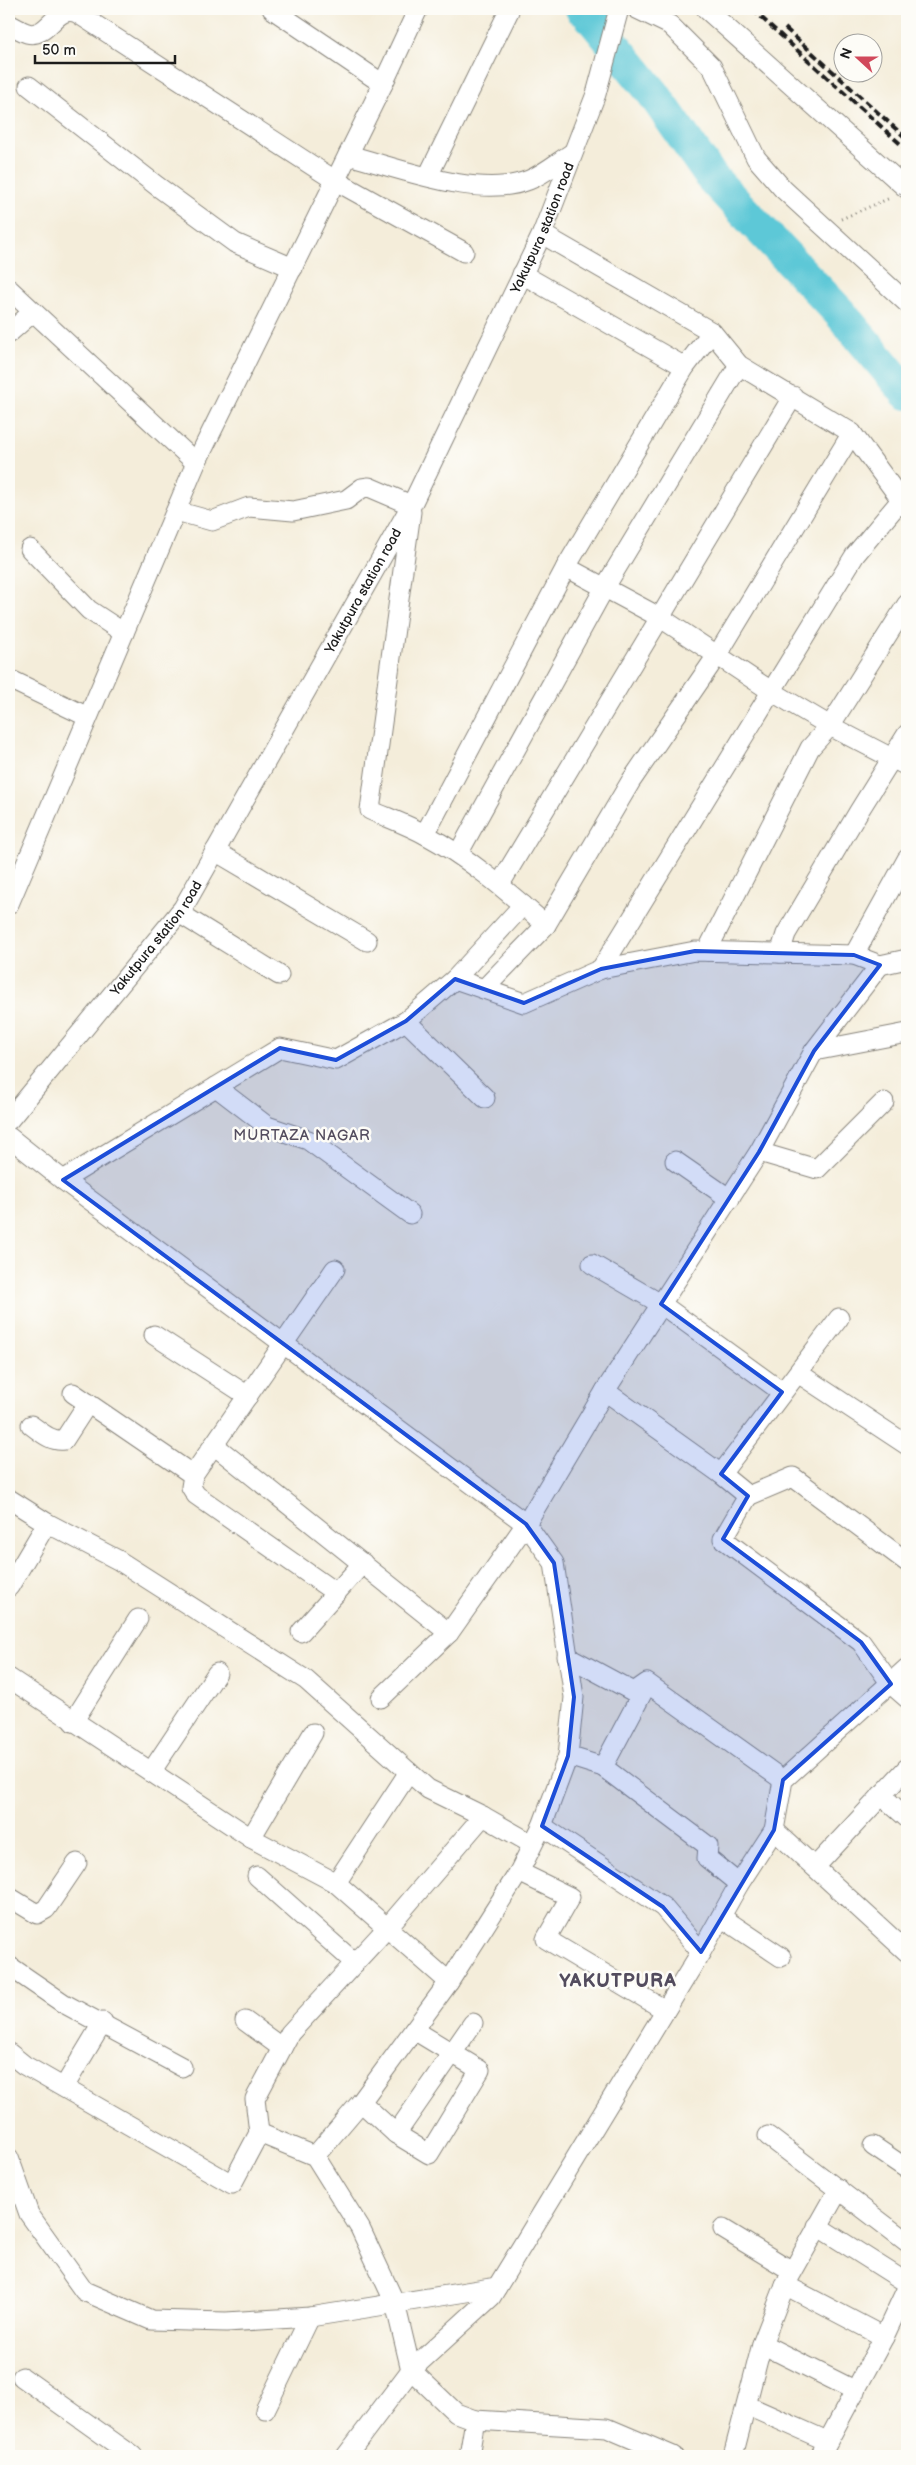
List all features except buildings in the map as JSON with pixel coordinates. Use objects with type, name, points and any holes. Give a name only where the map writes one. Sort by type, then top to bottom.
[{"type":"street","points":[[272,9],[383,84]]},
{"type":"street","points":[[9,904],[196,463],[336,181],[418,9]]},
{"type":"street","name":"Yakutpura station road","points":[[9,1120],[178,913],[412,504],[542,234],[596,94],[620,9]]},
{"type":"street","points":[[637,9],[670,25],[712,67],[756,158],[783,189],[907,303]]},
{"type":"street","points":[[706,9],[905,190]]},
{"type":"street","points":[[9,24],[26,33],[34,34],[43,30],[64,12],[71,11],[77,13],[336,181],[464,252]]},
{"type":"street","points":[[428,176],[510,11]]},
{"type":"street","points":[[29,86],[143,175],[235,243],[293,268]]},
{"type":"street","points":[[348,155],[461,184],[499,186],[529,180],[572,153]]},
{"type":"street","points":[[542,234],[712,332],[739,365],[852,433],[904,504],[855,555],[601,969]]},
{"type":"street","points":[[522,274],[685,367]]},
{"type":"street","points":[[9,289],[196,463]]},
{"type":"street","points":[[9,333],[33,312]]},
{"type":"street","points":[[426,834],[566,566],[685,367],[712,332]]},
{"type":"street","points":[[458,854],[605,587],[739,365]]},
{"type":"street","points":[[500,884],[793,396]]},
{"type":"street","points":[[484,989],[546,925],[631,781],[718,654],[852,433]]},
{"type":"street","points":[[176,512],[212,521],[249,507],[293,511],[346,500],[362,488],[369,488],[412,504],[370,810],[426,834],[458,854],[500,884],[546,925]]},
{"type":"street","points":[[30,549],[89,610],[124,633]]},
{"type":"street","points":[[566,566],[661,618],[718,654],[771,691],[830,726],[900,762]]},
{"type":"street","points":[[707,951],[810,748],[830,726],[907,604]]},
{"type":"street","points":[[9,679],[88,717]]},
{"type":"street","points":[[780,953],[786,934],[859,811],[900,762],[907,734]]},
{"type":"street","points":[[215,851],[367,941]]},
{"type":"street","points":[[854,955],[907,859]]},
{"type":"street","points":[[62,1180],[280,1048],[336,1060],[406,1021],[456,979],[523,906]]},
{"type":"street","points":[[178,913],[278,975]]},
{"type":"street","points":[[456,979],[524,1003],[601,969],[695,951],[854,955],[880,965],[907,959]]},
{"type":"street","points":[[381,1698],[449,1633],[526,1524],[605,1391],[759,1152],[814,1051],[880,965]]},
{"type":"street","points":[[406,1021],[485,1098]]},
{"type":"street","points":[[814,1051],[907,1033]]},
{"type":"street","points":[[216,1087],[267,1126],[308,1140],[410,1214]]},
{"type":"street","points":[[759,1152],[817,1168],[884,1102]]},
{"type":"street","points":[[9,1137],[62,1180],[526,1524],[554,1563],[574,1697],[568,1756],[542,1826],[519,1872],[449,1982],[361,2102],[315,2156]]},
{"type":"street","points":[[675,1161],[730,1199]]},
{"type":"street","points":[[592,1264],[661,1304],[782,1392]]},
{"type":"street","points":[[335,1269],[193,1475],[191,1487],[196,1495],[336,1593]]},
{"type":"street","points":[[721,1474],[839,1318]]},
{"type":"street","points":[[154,1335],[248,1396]]},
{"type":"street","points":[[798,1372],[907,1445]]},
{"type":"street","points":[[605,1391],[721,1474],[748,1496]]},
{"type":"street","points":[[31,1425],[50,1438],[58,1441],[64,1440],[81,1398],[193,1475]]},
{"type":"street","points":[[214,1445],[449,1633]]},
{"type":"street","points":[[907,1562],[793,1477],[748,1496],[723,1539],[862,1642],[891,1684],[907,1698]]},
{"type":"street","points":[[9,1499],[48,1523],[118,1560],[306,1680],[428,1789],[483,1816],[532,1844]]},
{"type":"street","points":[[9,1587],[48,1523]]},
{"type":"street","points":[[301,1632],[363,1563]]},
{"type":"street","points":[[72,1722],[138,1619]]},
{"type":"street","points":[[567,1656],[634,1692],[647,1683]]},
{"type":"street","points":[[346,2456],[411,2370],[491,2297],[701,1952],[739,1884],[774,1830],[783,1780],[907,1668]]},
{"type":"street","points":[[151,1772],[217,1672]]},
{"type":"street","points":[[9,1678],[72,1722],[251,1838],[336,1884],[449,1982]]},
{"type":"street","points":[[647,1683],[783,1780]]},
{"type":"street","points":[[603,1767],[647,1683]]},
{"type":"street","points":[[251,1838],[313,1733]]},
{"type":"street","points":[[568,1756],[603,1767],[708,1846],[707,1858],[739,1884]]},
{"type":"street","points":[[815,1867],[907,1768]]},
{"type":"street","points":[[336,1884],[409,1772]]},
{"type":"street","points":[[881,1796],[907,1818]]},
{"type":"street","points":[[9,2054],[24,2065],[232,2184],[259,2133],[255,2099],[290,2033],[387,1928],[483,1816]]},
{"type":"street","points":[[542,1826],[664,1907],[701,1952]]},
{"type":"street","points":[[774,1830],[907,1952]]},
{"type":"street","points":[[9,1897],[37,1914],[46,1908],[77,1863]]},
{"type":"street","points":[[519,1872],[570,1897],[546,1939],[665,2010]]},
{"type":"street","points":[[257,1876],[355,1963]]},
{"type":"street","points":[[721,1917],[782,1958]]},
{"type":"street","points":[[9,1966],[63,2003],[103,2022],[182,2067]]},
{"type":"street","points":[[245,2021],[282,2048]]},
{"type":"street","points":[[64,2087],[103,2022]]},
{"type":"street","points":[[396,2134],[473,2023]]},
{"type":"street","points":[[361,2102],[396,2134],[429,2154],[480,2070],[414,2030]]},
{"type":"street","points":[[259,2133],[315,2156],[360,2228],[394,2303],[411,2370],[456,2413],[475,2420],[607,2428],[673,2456]]},
{"type":"street","points":[[768,2136],[840,2189],[907,2242]]},
{"type":"street","points":[[873,2146],[907,2168]]},
{"type":"street","points":[[9,2158],[29,2214],[84,2291],[151,2320],[226,2322],[310,2317],[497,2287]]},
{"type":"street","points":[[733,2456],[748,2406],[762,2344],[788,2278],[840,2189]]},
{"type":"street","points":[[817,2226],[907,2283]]},
{"type":"street","points":[[723,2229],[788,2278],[884,2337]]},
{"type":"street","points":[[748,2406],[824,2449],[856,2392],[907,2288]]},
{"type":"street","points":[[265,2410],[310,2317]]},
{"type":"street","points":[[762,2344],[856,2392]]},
{"type":"street","points":[[22,2377],[133,2456]]},
{"type":"street","points":[[469,2456],[475,2420]]},
{"type":"path","points":[[824,227],[905,190]]},
{"type":"highlighted area","points":[[695,951],[854,955],[880,965],[814,1051],[759,1152],[661,1304],[782,1392],[721,1474],[748,1496],[723,1539],[861,1642],[891,1684],[783,1780],[774,1830],[701,1952],[663,1907],[542,1826],[568,1756],[574,1697],[554,1563],[526,1524],[63,1180],[280,1048],[336,1060],[406,1021],[455,979],[524,1003],[601,969]]},
{"type":"waterway","points":[[582,9],[587,12],[653,93],[712,178],[840,313],[907,393]]},
{"type":"railway","points":[[752,9],[907,150]]},
{"type":"railway","points":[[785,28],[907,139]]},
{"type":"district","name":"MURTAZA NAGAR","points":[[302,1135]]},
{"type":"district","name":"YAKUTPURA","points":[[618,1980]]}]
